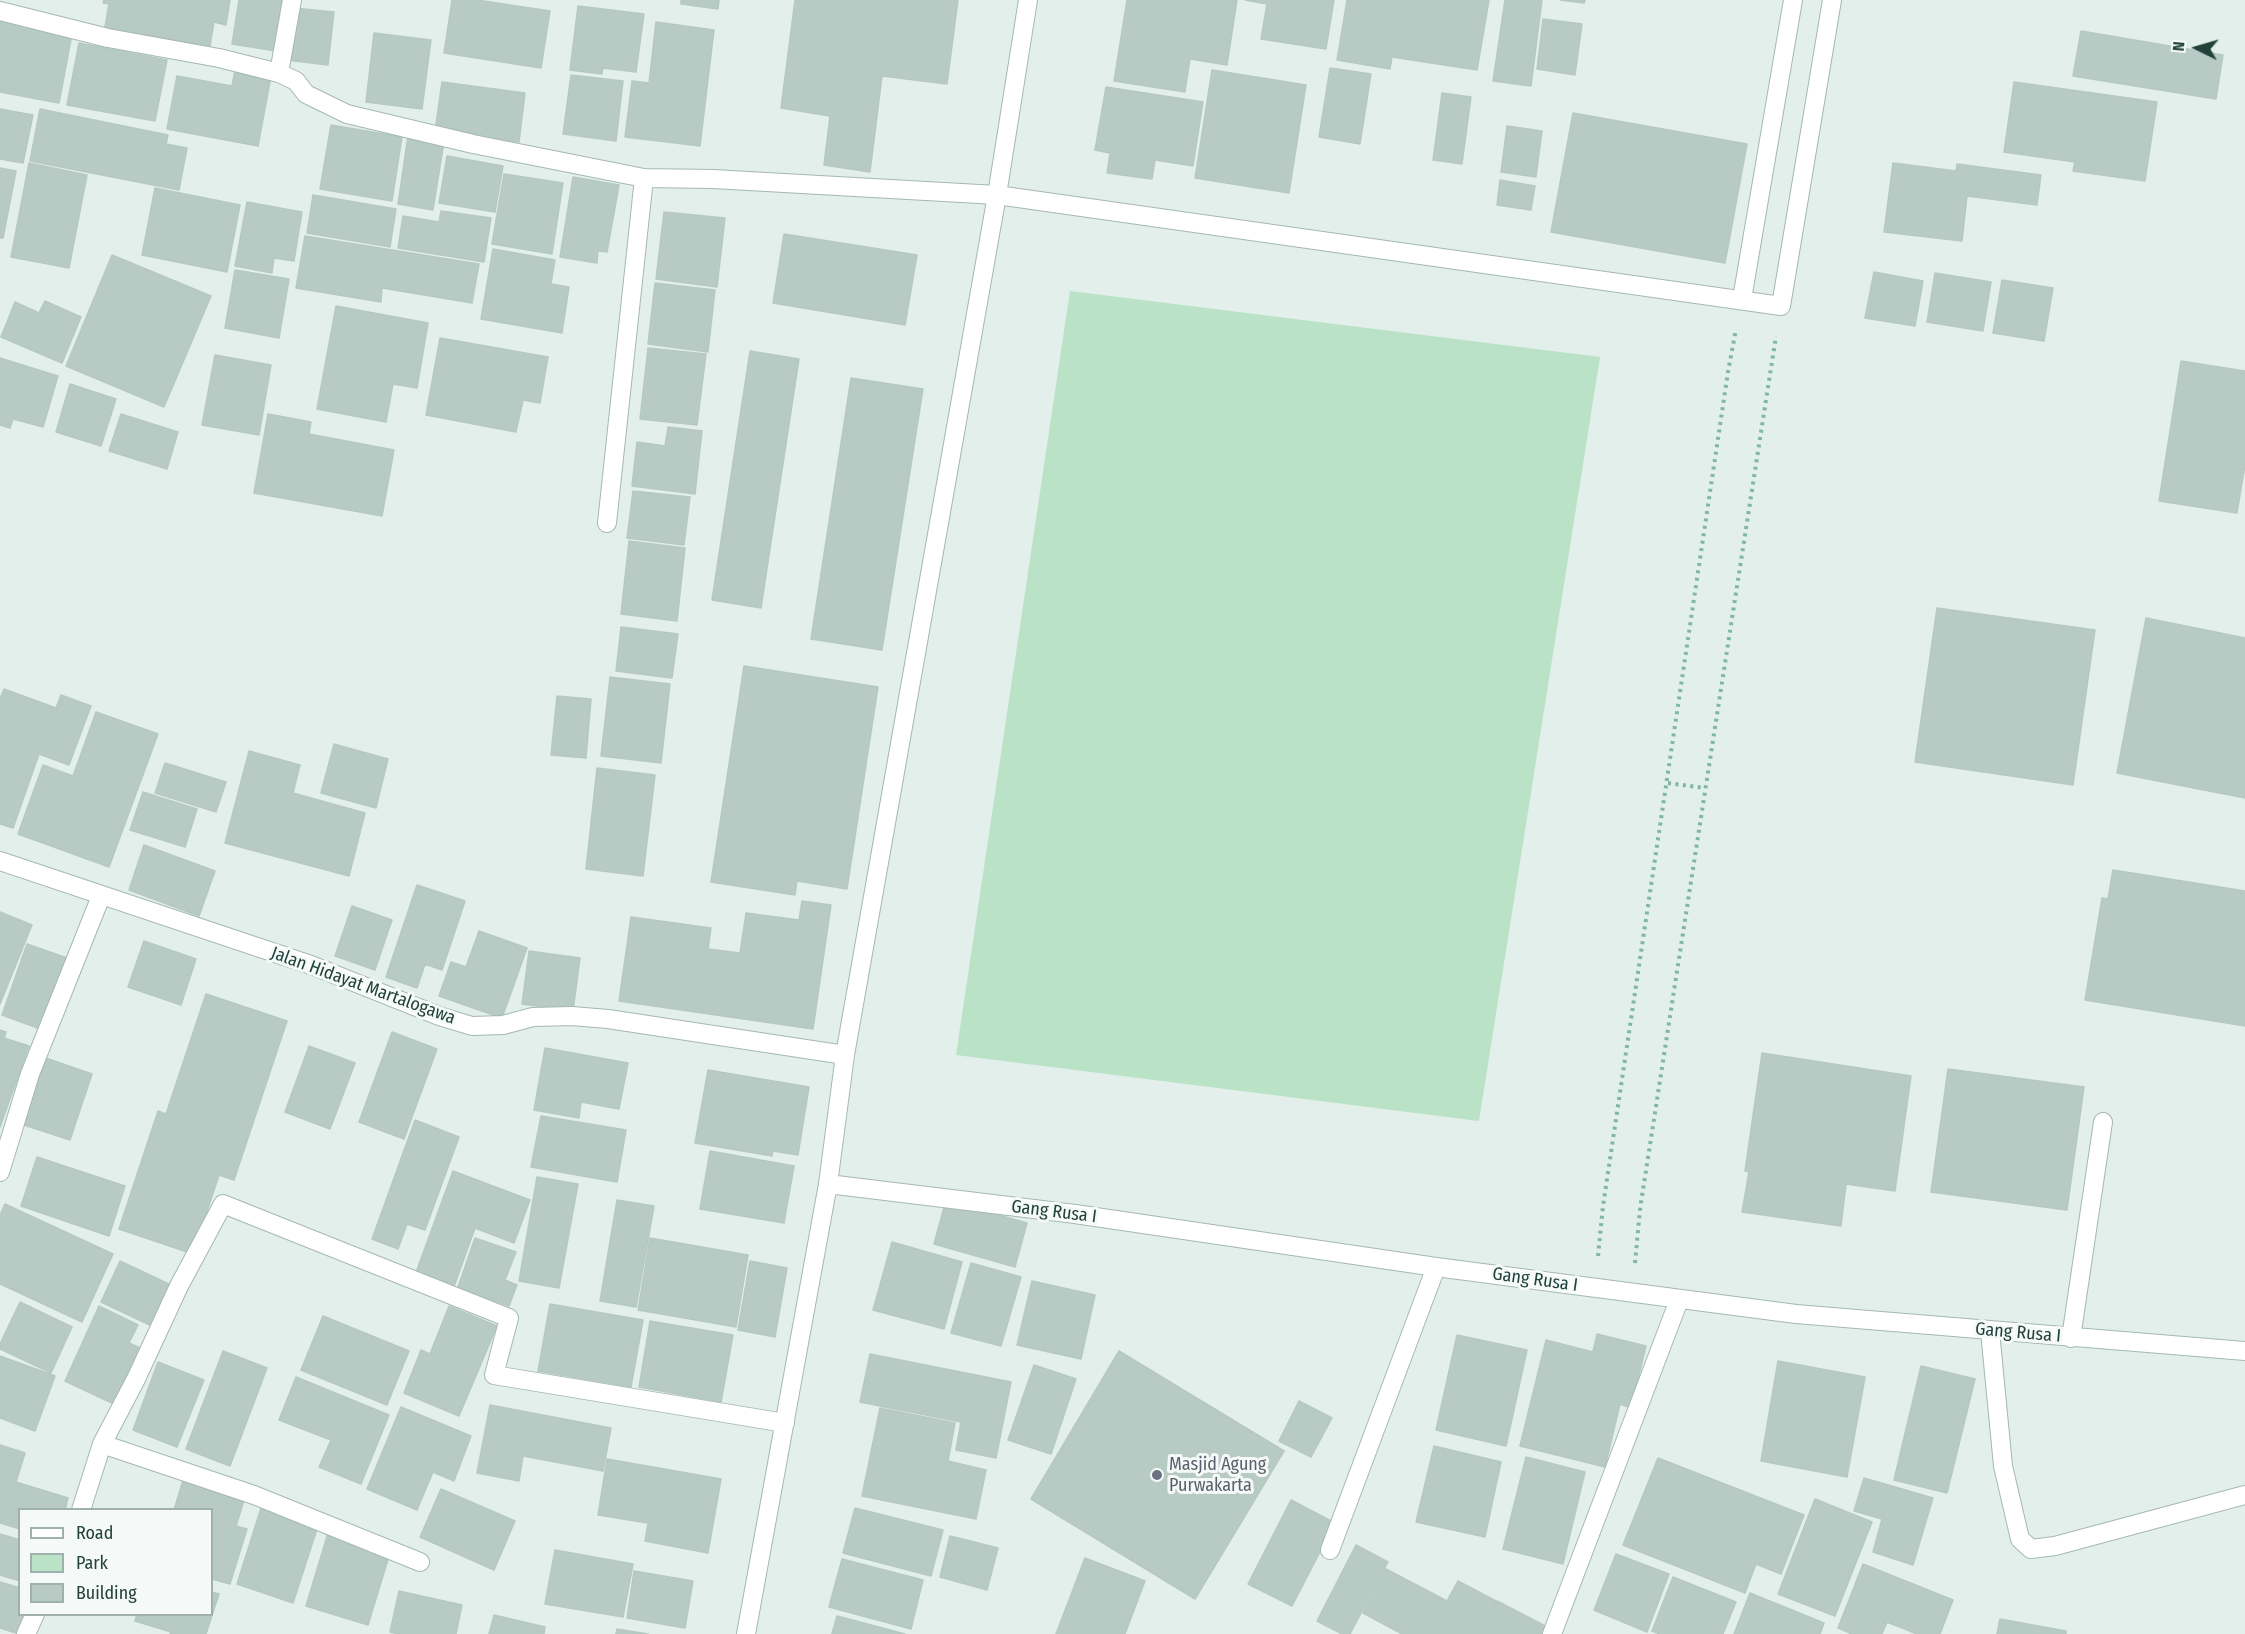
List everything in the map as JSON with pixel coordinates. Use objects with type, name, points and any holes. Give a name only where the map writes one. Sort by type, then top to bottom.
[{"type":"street","points":[[279,73],[292,0]]},
{"type":"street","points":[[746,1634],[828,1184],[845,1055],[997,195],[1029,0]]},
{"type":"street","points":[[1742,299],[1793,0]]},
{"type":"street","points":[[0,11],[108,38],[219,58],[279,73],[296,81],[306,94],[346,114],[473,144],[644,178],[713,179],[997,195],[1781,306],[1832,0]]},
{"type":"street","points":[[607,523],[644,178]]},
{"type":"street","name":"Jalan Hidayat Martalogawa","points":[[0,861],[311,965],[439,1016],[472,1026],[502,1025],[533,1017],[572,1016],[620,1021],[845,1055]]},
{"type":"street","points":[[0,1172],[30,1074],[101,896]]},
{"type":"street","points":[[2071,1338],[2103,1122]]},
{"type":"street","name":"Gang Rusa I","points":[[828,1184],[1075,1214],[1436,1267],[1796,1314],[2245,1351]]},
{"type":"street","points":[[81,1508],[102,1444],[136,1379],[179,1286],[223,1204],[509,1318],[494,1375],[785,1423]]},
{"type":"street","points":[[1330,1550],[1436,1267]]},
{"type":"street","points":[[1552,1634],[1679,1300]]},
{"type":"street","points":[[1990,1331],[2004,1466],[2020,1539],[2031,1549],[2055,1546],[2245,1495]]},
{"type":"street","points":[[102,1444],[254,1495],[420,1562]]},
{"type":"street","points":[[26,1634],[34,1616]]},
{"type":"path","points":[[1595,1289],[1603,1206],[1728,372],[1742,299]]},
{"type":"path","points":[[1633,1292],[1640,1209],[1781,306]]},
{"type":"path","points":[[1668,783],[1705,788]]},
{"type":"green space","points":[[1070,291],[1600,357],[1479,1121],[956,1055]]},
{"type":"building","points":[[104,0],[230,0],[226,25],[214,22],[210,46],[105,27],[109,4],[103,3]]},
{"type":"building","points":[[239,0],[285,0],[276,51],[232,44]]},
{"type":"building","points":[[452,0],[477,0],[550,11],[541,68],[444,53]]},
{"type":"building","points":[[681,0],[719,0],[718,9],[681,4]]},
{"type":"building","points":[[795,0],[958,0],[947,84],[882,76],[870,172],[824,165],[830,116],[781,108]]},
{"type":"building","points":[[1127,0],[1237,0],[1227,65],[1190,59],[1185,92],[1114,81]]},
{"type":"building","points":[[1245,0],[1334,0],[1326,49],[1261,39],[1267,4]]},
{"type":"building","points":[[1347,0],[1489,0],[1477,70],[1392,57],[1390,69],[1337,60]]},
{"type":"building","points":[[1505,0],[1542,0],[1531,86],[1493,81]]},
{"type":"building","points":[[1560,0],[1585,0],[1584,3]]},
{"type":"building","points":[[578,6],[644,14],[636,72],[603,68],[602,74],[570,70]]},
{"type":"building","points":[[293,8],[334,12],[328,65],[287,60]]},
{"type":"building","points":[[1543,19],[1582,24],[1575,75],[1537,69]]},
{"type":"building","points":[[0,21],[72,34],[59,103],[0,92]]},
{"type":"building","points":[[656,22],[714,30],[700,146],[625,137],[632,81],[649,83]]},
{"type":"building","points":[[2081,31],[2223,55],[2216,99],[2073,76]]},
{"type":"building","points":[[374,33],[431,40],[422,109],[366,102]]},
{"type":"building","points":[[79,43],[167,60],[155,121],[67,105]]},
{"type":"building","points":[[1330,68],[1371,74],[1360,144],[1319,137]]},
{"type":"building","points":[[235,70],[271,76],[258,146],[167,129],[177,76],[232,86]]},
{"type":"building","points":[[1212,70],[1306,85],[1289,193],[1195,178]]},
{"type":"building","points":[[571,75],[623,81],[616,141],[563,134]]},
{"type":"building","points":[[442,82],[525,93],[519,142],[435,131]]},
{"type":"building","points":[[2014,82],[2157,102],[2145,181],[2073,171],[2075,162],[2004,152]]},
{"type":"building","points":[[1106,87],[1203,102],[1193,166],[1155,160],[1152,179],[1107,173],[1110,153],[1095,150]]},
{"type":"building","points":[[1442,93],[1471,97],[1462,164],[1433,160]]},
{"type":"building","points":[[0,109],[33,115],[23,163],[0,159]]},
{"type":"building","points":[[40,109],[168,135],[166,144],[187,148],[179,190],[30,161]]},
{"type":"building","points":[[1573,113],[1747,144],[1725,263],[1551,232]]},
{"type":"building","points":[[331,125],[402,137],[392,201],[320,189]]},
{"type":"building","points":[[1507,126],[1542,131],[1536,177],[1501,172]]},
{"type":"building","points":[[408,136],[444,142],[433,210],[398,204]]},
{"type":"building","points":[[447,156],[503,166],[495,212],[439,203]]},
{"type":"building","points":[[29,163],[87,175],[69,268],[11,257]]},
{"type":"building","points":[[1893,163],[1956,171],[1957,164],[2041,175],[2037,205],[1967,196],[1962,241],[1884,232]]},
{"type":"building","points":[[0,168],[16,171],[3,238],[0,238]]},
{"type":"building","points":[[504,174],[563,183],[552,254],[492,244]]},
{"type":"building","points":[[573,177],[619,185],[607,252],[598,251],[597,263],[560,257]]},
{"type":"building","points":[[1500,180],[1535,186],[1531,210],[1497,205]]},
{"type":"building","points":[[155,188],[240,205],[227,272],[142,255]]},
{"type":"building","points":[[313,195],[396,209],[390,247],[307,233]]},
{"type":"building","points":[[247,202],[302,212],[294,261],[274,258],[272,273],[235,266]]},
{"type":"building","points":[[441,211],[491,218],[484,262],[398,248],[403,216],[439,222]]},
{"type":"building","points":[[664,212],[725,218],[717,287],[656,279]]},
{"type":"building","points":[[784,234],[917,255],[905,325],[773,303]]},
{"type":"building","points":[[305,236],[479,264],[472,303],[382,288],[381,302],[296,288]]},
{"type":"building","points":[[493,249],[555,260],[551,284],[569,287],[562,333],[481,319]]},
{"type":"building","points":[[112,255],[211,296],[164,407],[66,366]]},
{"type":"building","points":[[235,270],[289,279],[279,338],[225,328]]},
{"type":"building","points":[[1874,272],[1923,281],[1915,326],[1865,318]]},
{"type":"building","points":[[1935,273],[1991,282],[1983,331],[1927,322]]},
{"type":"building","points":[[2002,280],[2053,288],[2044,341],[1993,333]]},
{"type":"building","points":[[655,283],[715,290],[708,352],[648,344]]},
{"type":"building","points":[[45,301],[81,317],[62,363],[1,337],[15,302],[39,313]]},
{"type":"building","points":[[336,306],[428,323],[417,388],[393,384],[386,422],[317,409]]},
{"type":"building","points":[[440,338],[548,357],[540,403],[523,400],[516,432],[426,415]]},
{"type":"building","points":[[648,348],[706,354],[697,425],[640,419]]},
{"type":"building","points":[[750,351],[799,359],[761,608],[712,600]]},
{"type":"building","points":[[215,355],[271,365],[259,435],[202,425]]},
{"type":"building","points":[[0,358],[58,376],[43,427],[13,419],[10,428],[0,425]]},
{"type":"building","points":[[2181,361],[2245,371],[2245,465],[2237,513],[2159,501]]},
{"type":"building","points":[[851,378],[923,389],[882,650],[811,639]]},
{"type":"building","points":[[70,384],[116,399],[101,446],[56,432]]},
{"type":"building","points":[[121,414],[178,432],[167,469],[109,451]]},
{"type":"building","points":[[268,414],[311,422],[309,434],[394,450],[382,516],[254,493]]},
{"type":"building","points":[[668,427],[702,431],[695,494],[632,486],[637,442],[665,446]]},
{"type":"building","points":[[633,491],[690,497],[684,545],[627,538]]},
{"type":"building","points":[[629,541],[685,548],[677,621],[621,614]]},
{"type":"building","points":[[1937,608],[2095,630],[2073,785],[1915,762]]},
{"type":"building","points":[[2146,618],[2245,638],[2245,798],[2117,773]]},
{"type":"building","points":[[621,627],[678,634],[672,678],[616,671]]},
{"type":"building","points":[[744,666],[878,687],[847,889],[797,881],[795,895],[711,882]]},
{"type":"building","points":[[610,677],[670,684],[661,763],[601,756]]},
{"type":"building","points":[[4,689],[56,708],[61,695],[91,706],[69,765],[39,754],[13,828],[0,824],[0,699]]},
{"type":"building","points":[[557,696],[591,699],[586,758],[551,755]]},
{"type":"building","points":[[96,712],[158,734],[109,867],[18,834],[43,765],[73,776]]},
{"type":"building","points":[[334,744],[388,759],[376,808],[321,793]]},
{"type":"building","points":[[249,751],[300,765],[293,793],[365,813],[349,876],[225,843]]},
{"type":"building","points":[[165,763],[226,782],[216,812],[155,793]]},
{"type":"building","points":[[597,768],[655,775],[643,876],[586,869]]},
{"type":"building","points":[[143,792],[197,809],[185,847],[130,830]]},
{"type":"building","points":[[144,845],[215,871],[199,916],[129,890]]},
{"type":"building","points":[[2113,870],[2245,891],[2245,1026],[2085,1000],[2102,898],[2108,899]]},
{"type":"building","points":[[417,885],[465,901],[442,970],[425,964],[417,988],[386,977]]},
{"type":"building","points":[[802,901],[831,905],[813,1029],[619,1001],[631,917],[711,928],[708,949],[740,953],[746,913],[799,920]]},
{"type":"building","points":[[352,906],[392,920],[375,970],[335,956]]},
{"type":"building","points":[[0,912],[32,925],[0,1004]]},
{"type":"building","points":[[479,931],[527,948],[502,1018],[439,996],[451,962],[466,967]]},
{"type":"building","points":[[144,941],[196,959],[181,1005],[128,987]]},
{"type":"building","points":[[27,944],[67,958],[43,1030],[2,1015]]},
{"type":"building","points":[[529,951],[580,958],[573,1011],[522,1004]]},
{"type":"building","points":[[206,994],[287,1021],[234,1180],[219,1175],[193,1254],[119,1229],[158,1111],[166,1114]]},
{"type":"building","points":[[0,1030],[6,1032],[4,1038],[29,1046],[0,1127]]},
{"type":"building","points":[[392,1032],[437,1049],[404,1139],[359,1122]]},
{"type":"building","points":[[309,1046],[355,1063],[330,1129],[285,1112]]},
{"type":"building","points":[[545,1048],[628,1063],[619,1109],[581,1102],[579,1118],[534,1110]]},
{"type":"building","points":[[1762,1053],[1911,1076],[1895,1191],[1846,1184],[1841,1226],[1742,1212],[1749,1172],[1745,1171]]},
{"type":"building","points":[[40,1056],[92,1074],[70,1140],[18,1123]]},
{"type":"building","points":[[1948,1069],[2084,1087],[2067,1210],[1931,1192]]},
{"type":"building","points":[[708,1070],[809,1087],[798,1155],[773,1151],[772,1156],[695,1143]]},
{"type":"building","points":[[541,1116],[626,1130],[617,1182],[531,1167]]},
{"type":"building","points":[[415,1120],[459,1137],[425,1230],[407,1224],[398,1249],[372,1239]]},
{"type":"building","points":[[710,1151],[794,1166],[784,1223],[700,1209]]},
{"type":"building","points":[[37,1157],[125,1186],[109,1236],[21,1206]]},
{"type":"building","points":[[453,1171],[530,1200],[514,1243],[475,1228],[452,1292],[414,1278]]},
{"type":"building","points":[[537,1177],[578,1184],[559,1288],[519,1281]]},
{"type":"building","points":[[617,1200],[654,1206],[636,1307],[600,1301]]},
{"type":"building","points":[[946,1200],[1027,1223],[1015,1267],[934,1244]]},
{"type":"building","points":[[5,1204],[113,1254],[82,1322],[0,1284],[0,1215]]},
{"type":"building","points":[[475,1238],[516,1252],[505,1280],[517,1285],[509,1306],[458,1287]]},
{"type":"building","points":[[650,1238],[748,1255],[736,1327],[638,1310]]},
{"type":"building","points":[[892,1242],[962,1262],[944,1329],[873,1310]]},
{"type":"building","points":[[120,1261],[173,1286],[154,1327],[101,1302]]},
{"type":"building","points":[[750,1261],[787,1268],[775,1337],[738,1330]]},
{"type":"building","points":[[971,1263],[1021,1277],[1001,1346],[951,1333]]},
{"type":"building","points":[[1032,1281],[1095,1295],[1081,1359],[1017,1345]]},
{"type":"building","points":[[20,1302],[72,1327],[51,1373],[0,1349],[0,1344]]},
{"type":"building","points":[[550,1304],[643,1320],[631,1387],[538,1371]]},
{"type":"building","points":[[99,1306],[138,1325],[129,1343],[142,1349],[116,1405],[65,1381]]},
{"type":"building","points":[[449,1306],[497,1326],[459,1416],[404,1393],[421,1350],[430,1354]]},
{"type":"building","points":[[323,1316],[409,1351],[387,1405],[301,1370]]},
{"type":"building","points":[[650,1321],[733,1335],[721,1402],[639,1387]]},
{"type":"building","points":[[1597,1334],[1646,1346],[1631,1408],[1620,1404],[1605,1467],[1520,1446],[1546,1340],[1593,1352]]},
{"type":"building","points":[[1457,1335],[1527,1350],[1506,1446],[1436,1430]]},
{"type":"building","points":[[223,1351],[267,1368],[230,1466],[186,1449]]},
{"type":"building","name":"Masjid Agung Purwakarta","points":[[1119,1351],[1284,1451],[1195,1599],[1031,1499]]},
{"type":"building","points":[[870,1354],[1011,1382],[996,1458],[956,1450],[961,1422],[860,1402]]},
{"type":"building","points":[[0,1356],[55,1376],[35,1431],[0,1418]]},
{"type":"building","points":[[1778,1361],[1865,1377],[1847,1477],[1761,1461]]},
{"type":"building","points":[[158,1362],[204,1380],[177,1447],[133,1430]]},
{"type":"building","points":[[1034,1365],[1076,1379],[1051,1454],[1008,1440]]},
{"type":"building","points":[[1921,1366],[1975,1379],[1947,1493],[1894,1480]]},
{"type":"building","points":[[296,1377],[389,1415],[361,1484],[319,1467],[331,1440],[279,1420]]},
{"type":"building","points":[[1299,1401],[1332,1418],[1311,1457],[1279,1441]]},
{"type":"building","points":[[490,1405],[611,1428],[603,1471],[523,1456],[519,1481],[477,1473]]},
{"type":"building","points":[[401,1407],[471,1436],[454,1481],[433,1472],[417,1510],[367,1489]]},
{"type":"building","points":[[880,1408],[955,1423],[948,1461],[986,1470],[976,1519],[862,1496]]},
{"type":"building","points":[[0,1445],[25,1453],[16,1482],[68,1498],[66,1508],[18,1508],[18,1528],[0,1523]]},
{"type":"building","points":[[1434,1446],[1501,1462],[1485,1537],[1416,1522]]},
{"type":"building","points":[[1526,1457],[1585,1472],[1563,1564],[1503,1549]]},
{"type":"building","points":[[1658,1458],[1804,1515],[1781,1574],[1756,1564],[1745,1593],[1623,1545]]},
{"type":"building","points":[[607,1459],[721,1479],[708,1553],[645,1541],[648,1523],[598,1515]]},
{"type":"building","points":[[184,1477],[245,1497],[236,1526],[247,1529],[230,1584],[213,1579],[213,1508],[175,1508]]},
{"type":"building","points":[[1864,1478],[1933,1498],[1913,1565],[1873,1552],[1882,1519],[1854,1511]]},
{"type":"building","points":[[441,1489],[515,1521],[494,1570],[420,1537]]},
{"type":"building","points":[[1815,1499],[1872,1522],[1835,1616],[1778,1594]]},
{"type":"building","points":[[1291,1500],[1335,1523],[1292,1606],[1248,1584]]},
{"type":"building","points":[[261,1508],[318,1526],[293,1603],[237,1584]]},
{"type":"building","points":[[855,1508],[943,1530],[931,1576],[843,1553]]},
{"type":"building","points":[[328,1533],[390,1553],[368,1625],[306,1606]]},
{"type":"building","points":[[0,1534],[18,1539],[18,1580],[0,1575]]},
{"type":"building","points":[[950,1536],[998,1548],[987,1590],[940,1577]]},
{"type":"building","points":[[1356,1545],[1388,1562],[1350,1634],[1342,1634],[1317,1621]]},
{"type":"building","points":[[555,1550],[633,1564],[623,1617],[545,1604]]},
{"type":"building","points":[[1616,1554],[1669,1574],[1647,1632],[1594,1610]]},
{"type":"building","points":[[1085,1558],[1145,1581],[1125,1634],[1056,1634]]},
{"type":"building","points":[[842,1559],[923,1580],[911,1629],[829,1607]]},
{"type":"building","points":[[1863,1564],[1953,1600],[1940,1634],[1917,1634],[1887,1622],[1882,1634],[1852,1634],[1838,1628]]},
{"type":"building","points":[[1386,1569],[1447,1601],[1458,1581],[1496,1601],[1479,1634],[1402,1634],[1363,1613]]},
{"type":"building","points":[[634,1571],[693,1581],[685,1628],[627,1618]]},
{"type":"building","points":[[1673,1577],[1736,1602],[1723,1634],[1660,1634],[1652,1631]]},
{"type":"building","points":[[0,1582],[18,1587],[18,1616],[24,1616],[19,1634],[0,1628]]},
{"type":"building","points":[[399,1591],[462,1605],[456,1634],[390,1632]]},
{"type":"building","points":[[213,1592],[219,1594],[213,1612]]},
{"type":"building","points":[[1750,1593],[1824,1623],[1820,1634],[1734,1634]]},
{"type":"building","points":[[1497,1601],[1551,1629],[1548,1634],[1480,1634]]},
{"type":"building","points":[[494,1615],[545,1627],[544,1634],[489,1634]]},
{"type":"building","points":[[136,1616],[212,1616],[206,1634],[170,1634],[171,1632],[135,1621]]},
{"type":"building","points":[[837,1616],[905,1634],[832,1634]]},
{"type":"building","points":[[2000,1619],[2066,1631],[2066,1634],[1997,1634]]},
{"type":"building","points":[[617,1629],[648,1634],[616,1634]]},
{"type":"place","name":"Masjid Agung Purwakarta","points":[[1157,1475]]}]
